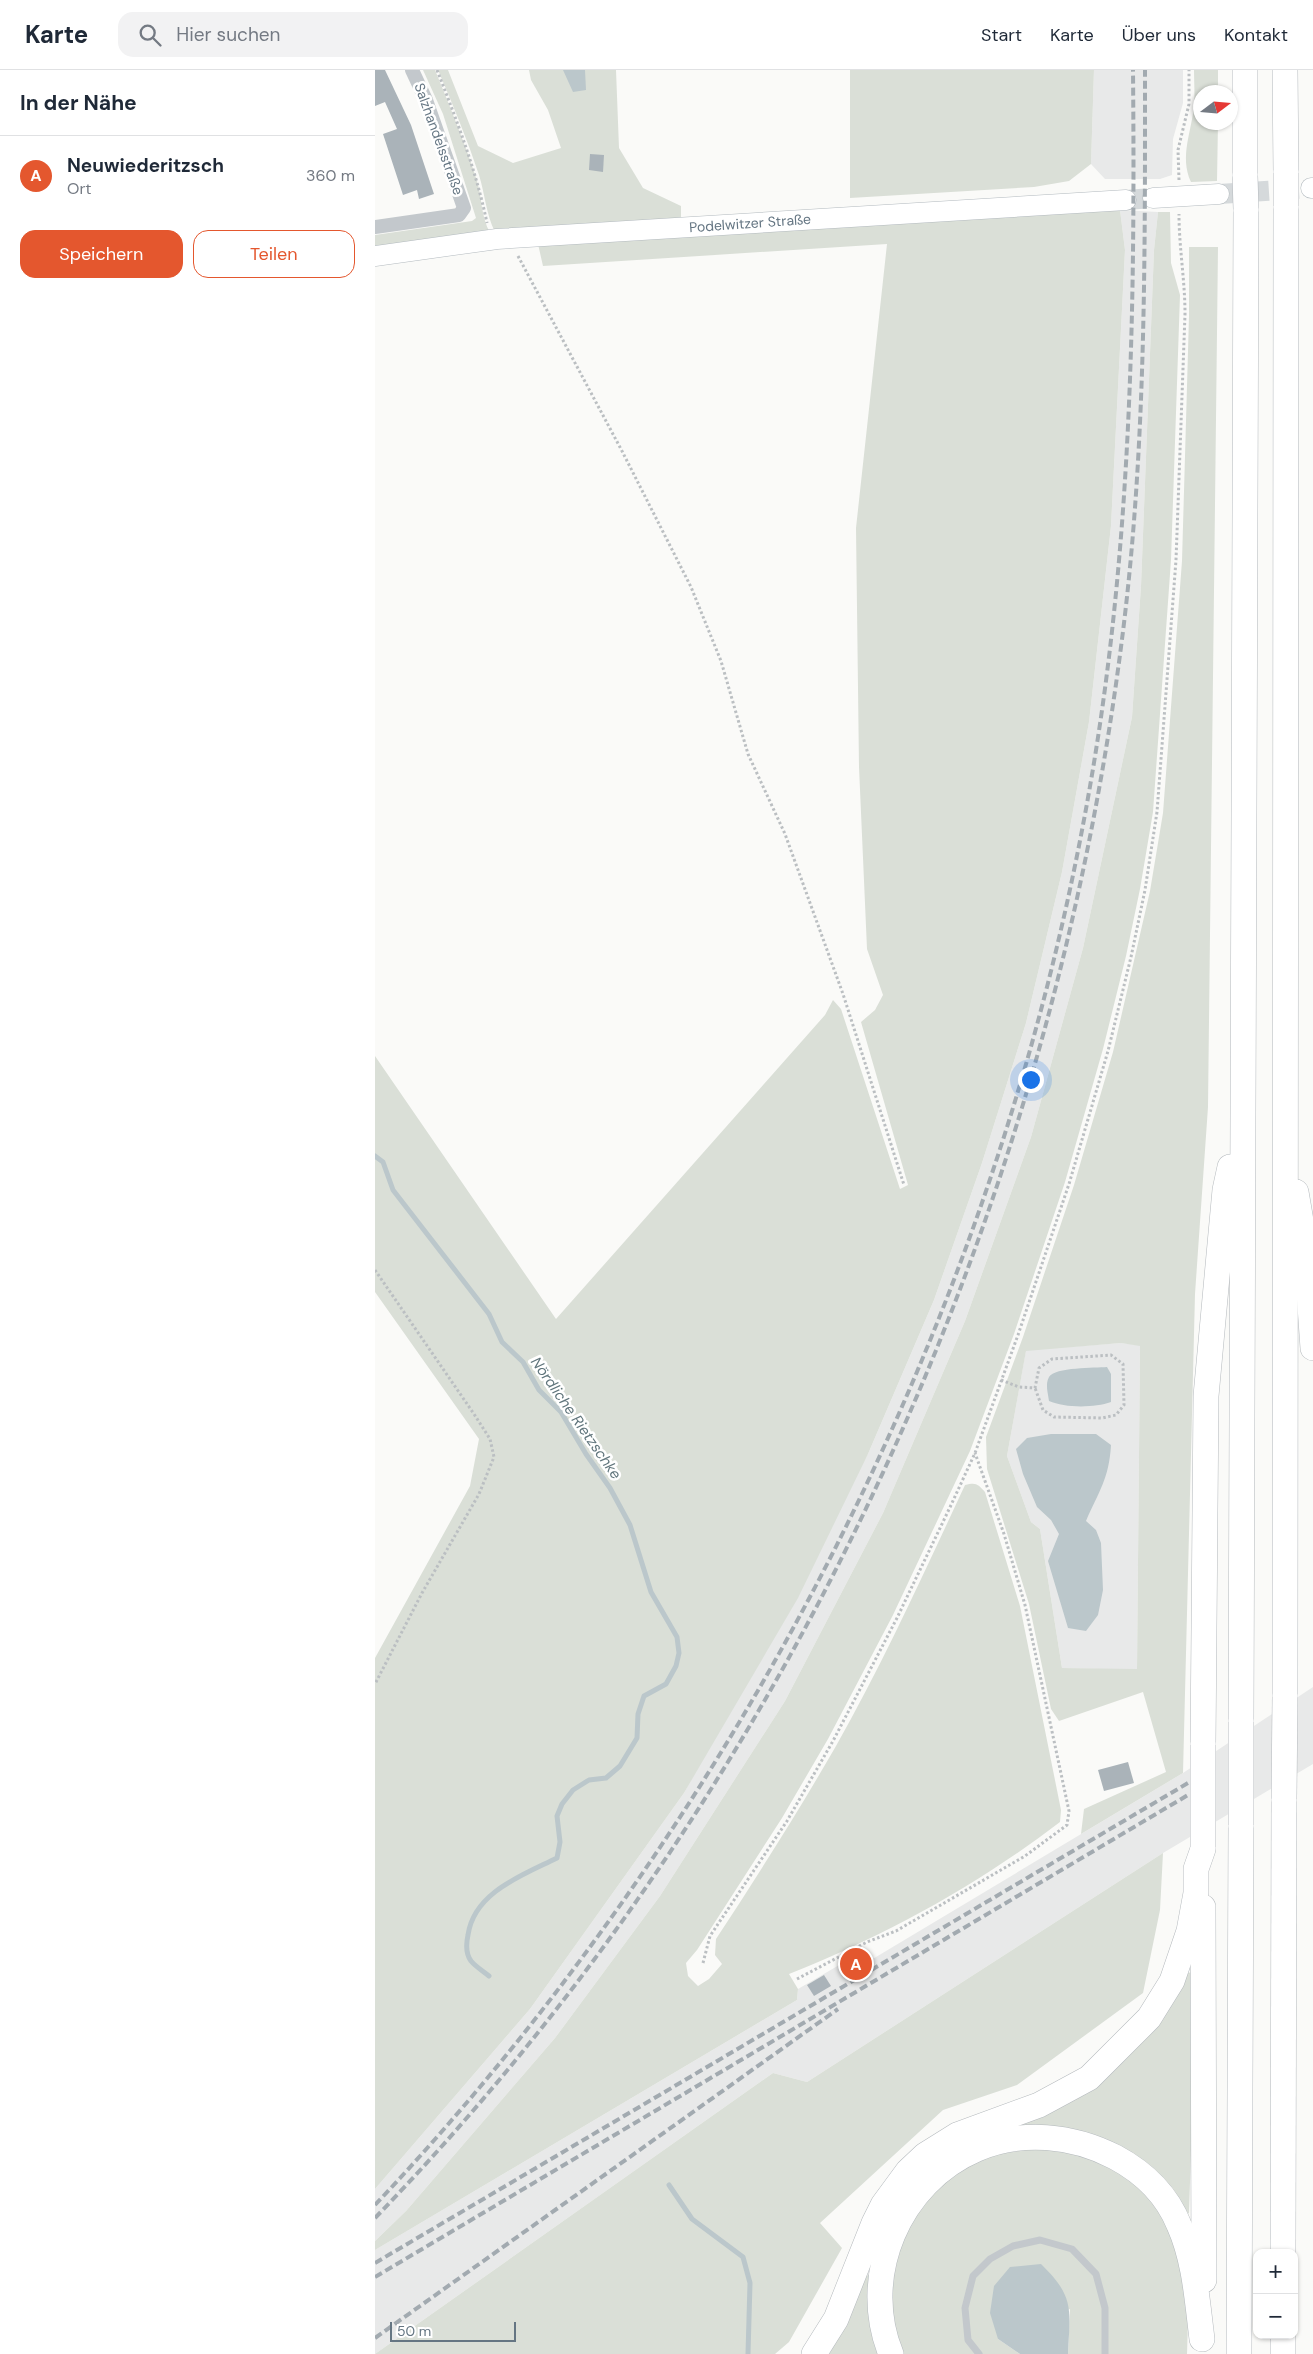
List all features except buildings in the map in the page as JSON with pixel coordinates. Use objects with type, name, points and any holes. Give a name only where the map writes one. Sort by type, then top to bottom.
[{"type":"highway","points":[[1239,2354],[1241,1113],[1245,717],[1245,70]]},
{"type":"highway","points":[[1283,2249],[1285,1799],[1285,70]]},
{"type":"highway","points":[[1201,2347],[1205,2256],[1203,1745],[1206,1396],[1225,1190],[1241,1113]]},
{"type":"highway","points":[[1285,1133],[1306,1250],[1313,1348]]},
{"type":"highway","points":[[814,2354],[836,2319],[877,2217],[896,2186],[908,2171],[925,2156],[957,2135],[1039,2105],[1089,2078],[1149,2018],[1172,1981],[1189,1931],[1196,1893],[1196,1869],[1203,1848]]},
{"type":"highway","points":[[891,2354],[882,2325],[881,2280],[884,2257],[901,2215],[923,2187],[940,2171],[961,2157],[996,2142],[1042,2136],[1072,2141],[1104,2151],[1133,2168],[1160,2193],[1179,2223],[1187,2246],[1192,2265],[1201,2347]]},
{"type":"highway","points":[[1283,2339],[1283,2354]]},
{"type":"street","name":"Salzhandelsstraße","points":[[375,227],[459,215],[464,208],[426,100],[413,70]]},
{"type":"street","points":[[1153,198],[1219,194]]},
{"type":"street","name":"Podelwitzer Straße","points":[[375,256],[503,238],[1126,200]]},
{"type":"lane","points":[[979,2354],[968,2340],[965,2308],[973,2276],[990,2259],[1013,2246],[1040,2240],[1072,2249],[1095,2274],[1105,2308],[1105,2354]]},
{"type":"path","points":[[437,70],[464,138],[479,185],[487,224],[503,238],[622,451],[691,587],[721,661],[748,754],[785,834],[843,994],[904,1185]]},
{"type":"path","points":[[703,1963],[710,1936],[787,1821],[833,1741],[897,1618],[975,1453],[1069,1184],[1108,1050],[1145,890],[1157,812],[1176,560],[1185,286],[1179,247],[1178,150],[1189,104],[1189,70]]},
{"type":"path","points":[[375,1270],[490,1439],[494,1457],[479,1494],[422,1593],[375,1684]]},
{"type":"path","points":[[1111,1356],[1123,1364],[1124,1405],[1116,1415],[1109,1417],[1053,1417],[1043,1410],[1035,1388],[1039,1368],[1051,1359],[1111,1356]]},
{"type":"path","points":[[1001,1380],[1019,1387],[1035,1388]]},
{"type":"path","points":[[797,1979],[867,1942],[896,1930],[1025,1856],[1067,1825],[1069,1811],[1025,1605],[1004,1534],[975,1453]]},
{"type":"shaded area","points":[[423,70],[435,70],[479,187],[483,214],[490,233],[375,249],[375,235],[472,221],[476,218],[443,114]]},
{"type":"shaded area","points":[[438,70],[448,70],[478,146],[513,163],[561,148],[548,110],[531,80],[529,70],[616,70],[619,148],[643,188],[681,206],[681,218],[495,232],[481,182],[460,122]]},
{"type":"shaded area","points":[[563,70],[585,70],[586,90],[573,92]]},
{"type":"shaded area","points":[[850,70],[1094,70],[1091,164],[1069,181],[1034,187],[850,198]]},
{"type":"shaded area","points":[[1094,70],[1183,70],[1183,103],[1173,139],[1172,175],[1160,179],[1105,179],[1091,164]]},
{"type":"shaded area","points":[[1194,70],[1218,70],[1218,85],[1194,85]]},
{"type":"shaded area","points":[[1193,115],[1193,130],[1218,130],[1217,181],[1191,182],[1186,163],[1187,144]]},
{"type":"shaded area","points":[[1120,210],[1158,212],[1154,250],[1141,586],[1132,717],[1083,948],[1031,1137],[965,1321],[883,1513],[785,1701],[660,1896],[555,2038],[406,2211],[375,2241],[375,2189],[530,2009],[684,1793],[868,1454],[934,1300],[982,1163],[1026,1023],[1062,872],[1089,722],[1111,526],[1125,250]]},
{"type":"shaded area","points":[[1120,210],[1125,250],[1111,526],[1089,722],[1062,872],[1026,1023],[982,1163],[934,1300],[868,1454],[798,1598],[684,1793],[530,2009],[375,2189],[375,1658],[470,1486],[479,1439],[375,1292],[375,1056],[556,1319],[825,1015],[833,1000],[841,1009],[900,1189],[908,1185],[861,1022],[875,1010],[883,995],[867,949],[859,767],[856,528],[887,244],[543,266],[538,244]]},
{"type":"shaded area","points":[[1158,212],[1170,212],[1171,263],[1180,295],[1171,560],[1153,812],[1126,956],[1103,1049],[1065,1182],[1014,1334],[970,1451],[893,1615],[828,1739],[782,1818],[697,1950],[686,1963],[688,1976],[698,1986],[709,1979],[722,1964],[715,1955],[716,1939],[792,1819],[854,1714],[903,1617],[965,1485],[977,1484],[985,1492],[1020,1606],[1061,1810],[1060,1822],[964,1888],[895,1926],[789,1974],[798,1989],[797,2000],[375,2250],[375,2241],[406,2211],[555,2038],[660,1896],[785,1701],[883,1513],[965,1321],[1031,1137],[1083,948],[1132,717],[1141,586],[1154,250]]},
{"type":"shaded area","points":[[1189,247],[1218,247],[1208,1107],[1195,1294],[1183,1773],[1081,1834],[1084,1809],[1166,1772],[1143,1692],[1059,1721],[1051,1709],[1029,1604],[987,1469],[986,1437],[1023,1337],[1074,1185],[1113,1052],[1150,891],[1163,813],[1182,561],[1189,316]],"holes":[[[1121,1343],[1140,1346],[1137,1669],[1062,1668],[1040,1529],[1031,1522],[1007,1456],[1026,1351]]]},
{"type":"shaded area","points":[[1121,1343],[1140,1345],[1137,1670],[1062,1668],[1040,1529],[1031,1522],[1007,1456],[1026,1350]]},
{"type":"shaded area","points":[[1107,1367],[1111,1374],[1111,1402],[1080,1406],[1063,1405],[1049,1401],[1047,1383],[1049,1377],[1053,1374],[1059,1371]]},
{"type":"shaded area","points":[[1051,1434],[1096,1434],[1111,1445],[1106,1476],[1086,1521],[1096,1530],[1101,1543],[1103,1590],[1098,1615],[1086,1631],[1068,1628],[1048,1561],[1059,1534],[1051,1520],[1037,1507],[1023,1474],[1016,1449],[1027,1438]]},
{"type":"shaded area","points":[[1313,1687],[1313,1764],[1163,1853],[807,2082],[773,2073],[375,2354],[375,2250],[797,2000],[798,1989],[865,1950],[871,1960],[1183,1773]]},
{"type":"shaded area","points":[[1163,1853],[1160,1910],[1143,1993],[1017,2085],[943,2110],[820,2223],[842,2248],[789,2342],[775,2354],[375,2354],[773,2073],[807,2082]]},
{"type":"shaded area","points":[[1194,1971],[1195,2021],[1189,2214],[1142,2161],[1006,2132],[1041,2111],[1183,1975]]},
{"type":"shaded area","points":[[1046,2147],[1092,2156],[1137,2182],[1164,2214],[1189,2287],[1187,2354],[1068,2354],[1070,2309],[998,2339],[1020,2354],[902,2354],[895,2333],[889,2297],[896,2258],[912,2215],[938,2186],[968,2164],[990,2155]]},
{"type":"shaded area","points":[[1041,2264],[1060,2286],[1068,2304],[1068,2354],[1020,2354],[998,2339],[990,2313],[994,2286],[1010,2267]]},
{"type":"shaded area","points":[[871,2274],[882,2354],[829,2354],[846,2324],[866,2276]]},
{"type":"waterway","name":"Nördliche Rietzschke","points":[[375,1156],[383,1162],[393,1190],[489,1314],[502,1342],[523,1362],[539,1390],[561,1412],[586,1454],[610,1488],[630,1525],[651,1592],[677,1637],[679,1653],[676,1666],[666,1684],[644,1696],[638,1714],[637,1738],[620,1766],[606,1778],[589,1780],[573,1790],[562,1804],[557,1816],[560,1842],[557,1858],[515,1878],[502,1887],[490,1896],[472,1920],[467,1942],[468,1955],[471,1961],[489,1976]]},
{"type":"waterway","name":"Nördliche Rietzschke","points":[[669,2185],[692,2219],[743,2257],[750,2283],[748,2354]]},
{"type":"tunnel","points":[[1219,194],[1311,188]]},
{"type":"tunnel","points":[[1126,200],[1153,198]]},
{"type":"railway","points":[[375,2205],[512,2048],[637,1881],[750,1704],[850,1519],[935,1328],[1006,1130],[1061,929],[1100,724],[1111,643],[1119,561],[1129,398],[1132,316],[1133,70]]},
{"type":"railway","points":[[375,2218],[522,2053],[654,1876],[771,1689],[874,1492],[960,1289],[1030,1079],[1084,865],[1121,647],[1129,575],[1140,431],[1145,215],[1145,70]]},
{"type":"railway","points":[[375,2263],[1188,1783]]},
{"type":"railway","points":[[375,2277],[1188,1795]]},
{"type":"railway","points":[[375,2338],[838,2009]]},
{"type":"place","name":"Neuwiederitzsch","points":[[856,1964]]}]
